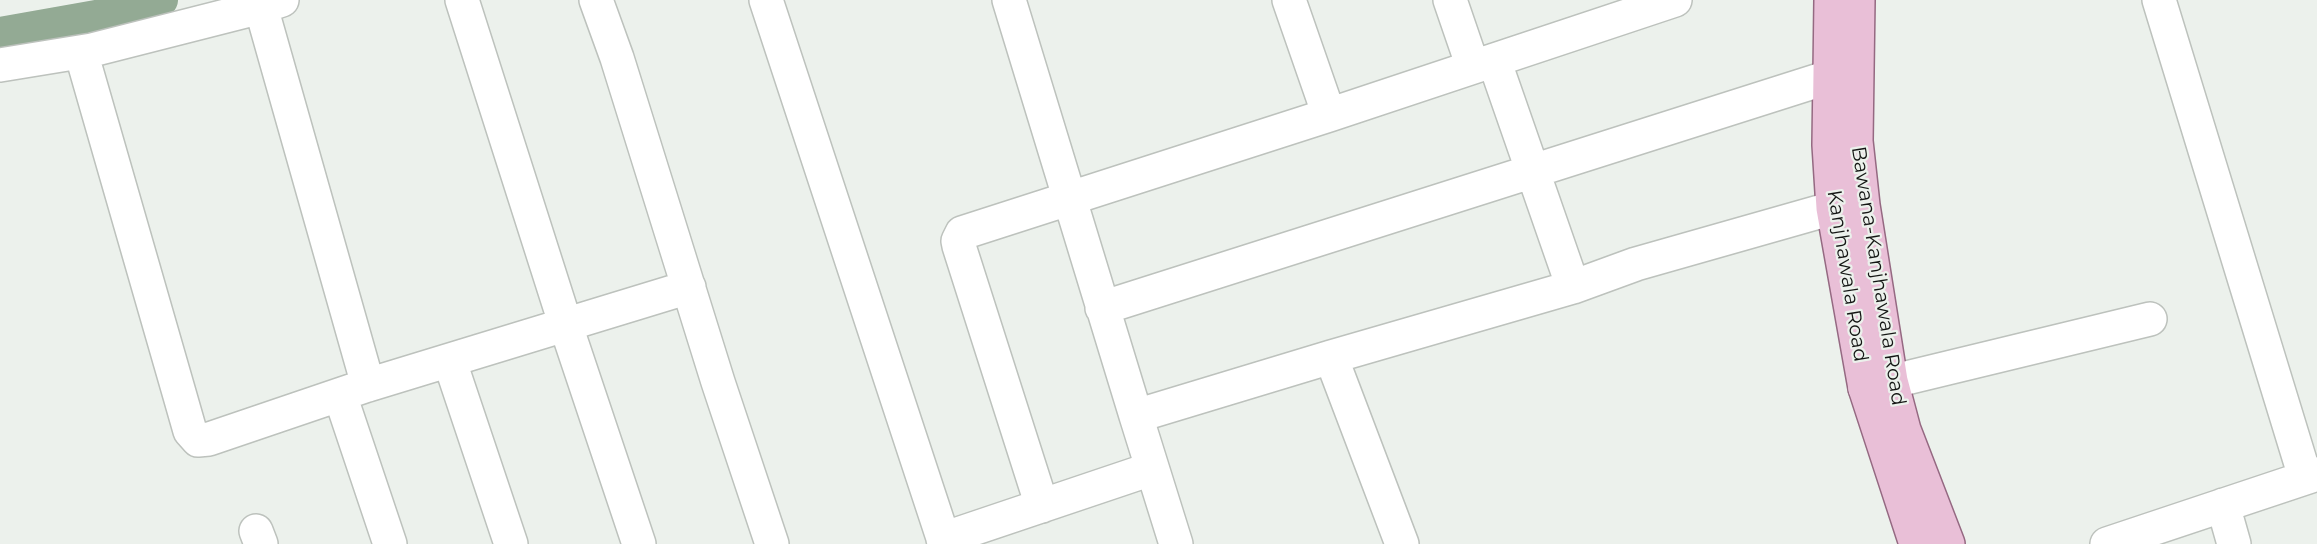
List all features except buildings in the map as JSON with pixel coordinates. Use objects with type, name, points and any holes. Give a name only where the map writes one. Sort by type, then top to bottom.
[{"type":"main road","name":"Kanjhawala Road","points":[[1831,0],[1829,145],[1848,207]]},
{"type":"main road","name":"Bawana-Kanjhawala Road","points":[[1858,0],[1856,141],[1848,207],[1878,385],[1904,430],[1919,523],[1948,544]]},
{"type":"street","points":[[462,0],[566,326],[639,544]]},
{"type":"street","points":[[596,0],[617,58],[772,544]]},
{"type":"street","points":[[766,0],[944,542],[1151,469]]},
{"type":"street","points":[[1009,0],[1151,469],[1176,544]]},
{"type":"street","points":[[1289,0],[1329,115]]},
{"type":"street","points":[[1450,0],[1483,63],[1533,172],[1573,287]]},
{"type":"street","points":[[1042,506],[958,241],[959,236],[966,231],[1329,115],[1483,63],[1617,9],[1675,0]]},
{"type":"street","points":[[2107,544],[2311,475],[2159,0]]},
{"type":"street","points":[[0,65],[81,52],[271,4],[354,390],[390,544]]},
{"type":"street","points":[[81,52],[166,350],[194,436],[198,440],[209,439],[354,390],[689,287]]},
{"type":"street","points":[[1102,308],[1829,77]]},
{"type":"street","points":[[1136,416],[1573,287],[1636,264],[1848,207]]},
{"type":"street","points":[[1878,385],[2150,319]]},
{"type":"street","points":[[1331,357],[1402,544]]},
{"type":"street","points":[[450,362],[511,544]]},
{"type":"street","points":[[2223,505],[2234,544]]},
{"type":"waterway","points":[[0,34],[130,11],[161,0]]}]
